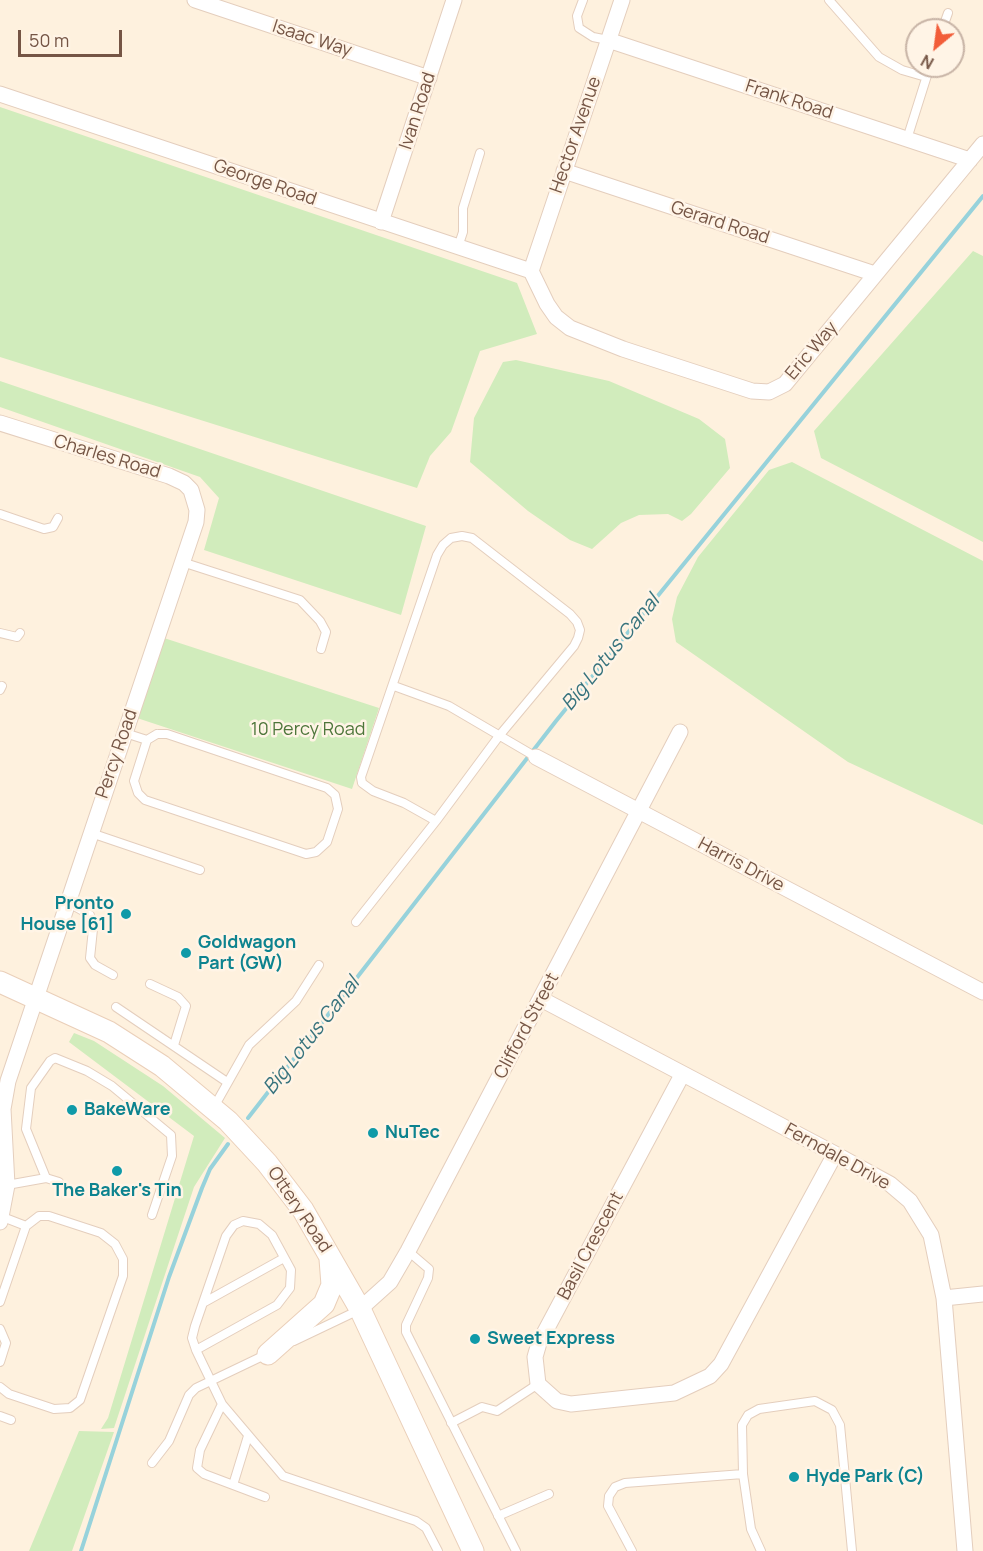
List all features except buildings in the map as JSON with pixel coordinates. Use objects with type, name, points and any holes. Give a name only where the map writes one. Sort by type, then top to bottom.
[{"type":"street","name":"Isaac Way","points":[[195,0],[429,78]]},
{"type":"street","name":"Ivan Road","points":[[381,222],[454,0]]},
{"type":"street","name":"Hector Avenue","points":[[531,271],[622,0]]},
{"type":"street","name":"Frank Road","points":[[608,40],[970,160]]},
{"type":"street","name":"George Road","points":[[0,94],[531,271]]},
{"type":"street","name":"Eric Way","points":[[531,271],[547,304],[556,317],[570,328],[623,349],[761,392],[775,390],[785,384],[983,144]]},
{"type":"street","name":"Gerard Road","points":[[564,171],[875,274]]},
{"type":"street","name":"Charles Road","points":[[0,423],[169,476],[191,490],[197,510]]},
{"type":"street","name":"Percy Road","points":[[1,1219],[7,1185],[3,1109],[4,1080],[35,998],[125,733],[197,510]]},
{"type":"street","name":"Clifford Street","points":[[360,1309],[390,1282],[408,1251],[680,732]]},
{"type":"street","name":"Harris Drive","points":[[536,757],[983,992]]},
{"type":"street","name":"Ottery Road","points":[[0,982],[109,1032],[137,1048],[192,1088],[243,1136],[291,1192],[360,1309],[473,1551]]},
{"type":"street","name":"Ferndale Drive","points":[[541,999],[890,1184],[910,1201],[931,1235],[944,1298],[966,1551]]},
{"type":"street","name":"Basil Crescent","points":[[538,1383],[535,1357],[539,1343],[682,1075]]},
{"type":"street","points":[[538,1383],[557,1401],[571,1404],[674,1393],[695,1386],[710,1377],[722,1364],[835,1154]]},
{"type":"street","points":[[268,1354],[324,1305],[332,1285],[329,1253]]},
{"type":"street","points":[[944,1298],[983,1294]]},
{"type":"lane","points":[[583,0],[578,16],[579,28],[593,37],[608,40]]},
{"type":"lane","points":[[829,0],[879,57],[905,71]]},
{"type":"lane","points":[[946,18],[948,13]]},
{"type":"lane","points":[[907,139],[926,78]]},
{"type":"lane","points":[[458,247],[463,232],[463,208],[480,153]]},
{"type":"lane","points":[[0,514],[44,529],[53,527],[58,518]]},
{"type":"lane","points":[[356,922],[436,821],[499,736],[574,646],[580,630],[570,615],[472,538],[462,536],[451,538],[437,555],[362,777],[363,783],[373,791],[404,803],[436,821]]},
{"type":"lane","points":[[182,562],[300,600],[320,621],[326,632],[321,649]]},
{"type":"lane","points":[[0,633],[17,638],[20,633]]},
{"type":"lane","name":"Harris Drive","points":[[394,686],[449,706],[536,757]]},
{"type":"lane","points":[[125,733],[147,740],[157,734],[166,734],[327,788],[335,795],[338,809],[327,842],[316,852],[306,854],[145,800],[138,793],[134,781],[147,740]]},
{"type":"lane","points":[[90,833],[200,870]]},
{"type":"lane","points":[[67,902],[90,915],[93,929],[90,958],[102,971],[113,975]]},
{"type":"lane","points":[[220,1115],[227,1082],[249,1045],[296,1001],[319,965]]},
{"type":"lane","points":[[150,984],[178,998],[186,1006],[174,1045]]},
{"type":"lane","points":[[116,1007],[227,1082]]},
{"type":"lane","points":[[46,1178],[26,1129],[31,1088],[50,1061],[55,1058],[87,1071],[112,1086],[171,1135],[172,1156],[152,1215]]},
{"type":"lane","points":[[7,1185],[46,1178],[59,1182]]},
{"type":"lane","points":[[0,1302],[26,1226],[34,1218],[44,1215],[101,1233],[120,1251],[123,1276],[83,1395],[75,1405],[64,1409],[54,1408],[9,1394],[0,1387]]},
{"type":"lane","points":[[1,1219],[26,1226]]},
{"type":"lane","points":[[195,1350],[277,1305],[285,1297],[292,1279],[272,1235],[259,1224],[243,1221],[234,1225],[226,1236],[192,1338],[195,1350],[222,1404],[284,1476],[416,1521],[426,1528],[438,1551]]},
{"type":"lane","points":[[408,1251],[429,1269],[428,1278],[405,1325],[406,1332],[516,1551]]},
{"type":"lane","points":[[203,1303],[284,1258]]},
{"type":"lane","points":[[152,1463],[168,1441],[189,1395],[196,1388],[360,1309]]},
{"type":"lane","points":[[0,1329],[6,1343],[0,1362]]},
{"type":"lane","points":[[451,1423],[482,1407],[497,1411],[538,1383]]},
{"type":"lane","points":[[761,1551],[751,1529],[740,1432],[748,1415],[759,1408],[814,1401],[827,1406],[836,1415],[840,1425],[852,1551]]},
{"type":"lane","points":[[222,1404],[216,1413],[196,1464],[204,1474],[265,1497]]},
{"type":"lane","points":[[0,1416],[11,1420]]},
{"type":"lane","points":[[233,1485],[248,1436]]},
{"type":"lane","points":[[632,1551],[608,1506],[609,1496],[615,1487],[625,1483],[743,1474]]},
{"type":"lane","points":[[498,1516],[549,1494]]},
{"type":"green space","points":[[0,107],[517,283],[537,334],[480,351],[451,432],[430,456],[417,488],[0,357]]},
{"type":"green space","points":[[973,251],[983,256],[983,542],[821,458],[814,431]]},
{"type":"green space","points":[[516,360],[609,381],[699,419],[725,439],[730,468],[691,514],[682,521],[668,514],[639,515],[621,523],[592,549],[570,540],[528,511],[470,462],[474,418],[503,362]]},
{"type":"green space","points":[[0,381],[426,526],[401,615],[204,550],[219,498],[200,477],[0,407]]},
{"type":"green space","points":[[792,462],[983,561],[983,825],[848,762],[676,642],[672,619],[677,597],[698,557],[769,470]]},
{"type":"green space","name":"10 Percy Road","points":[[164,638],[379,708],[352,789],[137,718]]},
{"type":"green space","points":[[74,1033],[94,1041],[163,1086],[225,1138],[194,1187],[114,1428],[101,1429],[108,1418],[194,1136],[69,1042]]},
{"type":"green space","points":[[79,1431],[114,1432],[72,1551],[29,1551]]},
{"type":"waterway","name":"Big Lotus Canal","points":[[248,1118],[556,721],[983,196]]},
{"type":"waterway","name":"Big Lotus Canal","points":[[81,1551],[169,1277],[210,1169],[228,1144]]},
{"type":"place","name":"Pronto House [61]","points":[[126,914]]},
{"type":"place","name":"Goldwagon Part (GW)","points":[[186,953]]},
{"type":"place","name":"BakeWare","points":[[72,1110]]},
{"type":"place","name":"NuTec","points":[[373,1133]]},
{"type":"place","name":"The Baker's Tin","points":[[117,1171]]},
{"type":"place","name":"Sweet Express","points":[[475,1339]]},
{"type":"place","name":"Hyde Park (C)","points":[[794,1477]]}]
